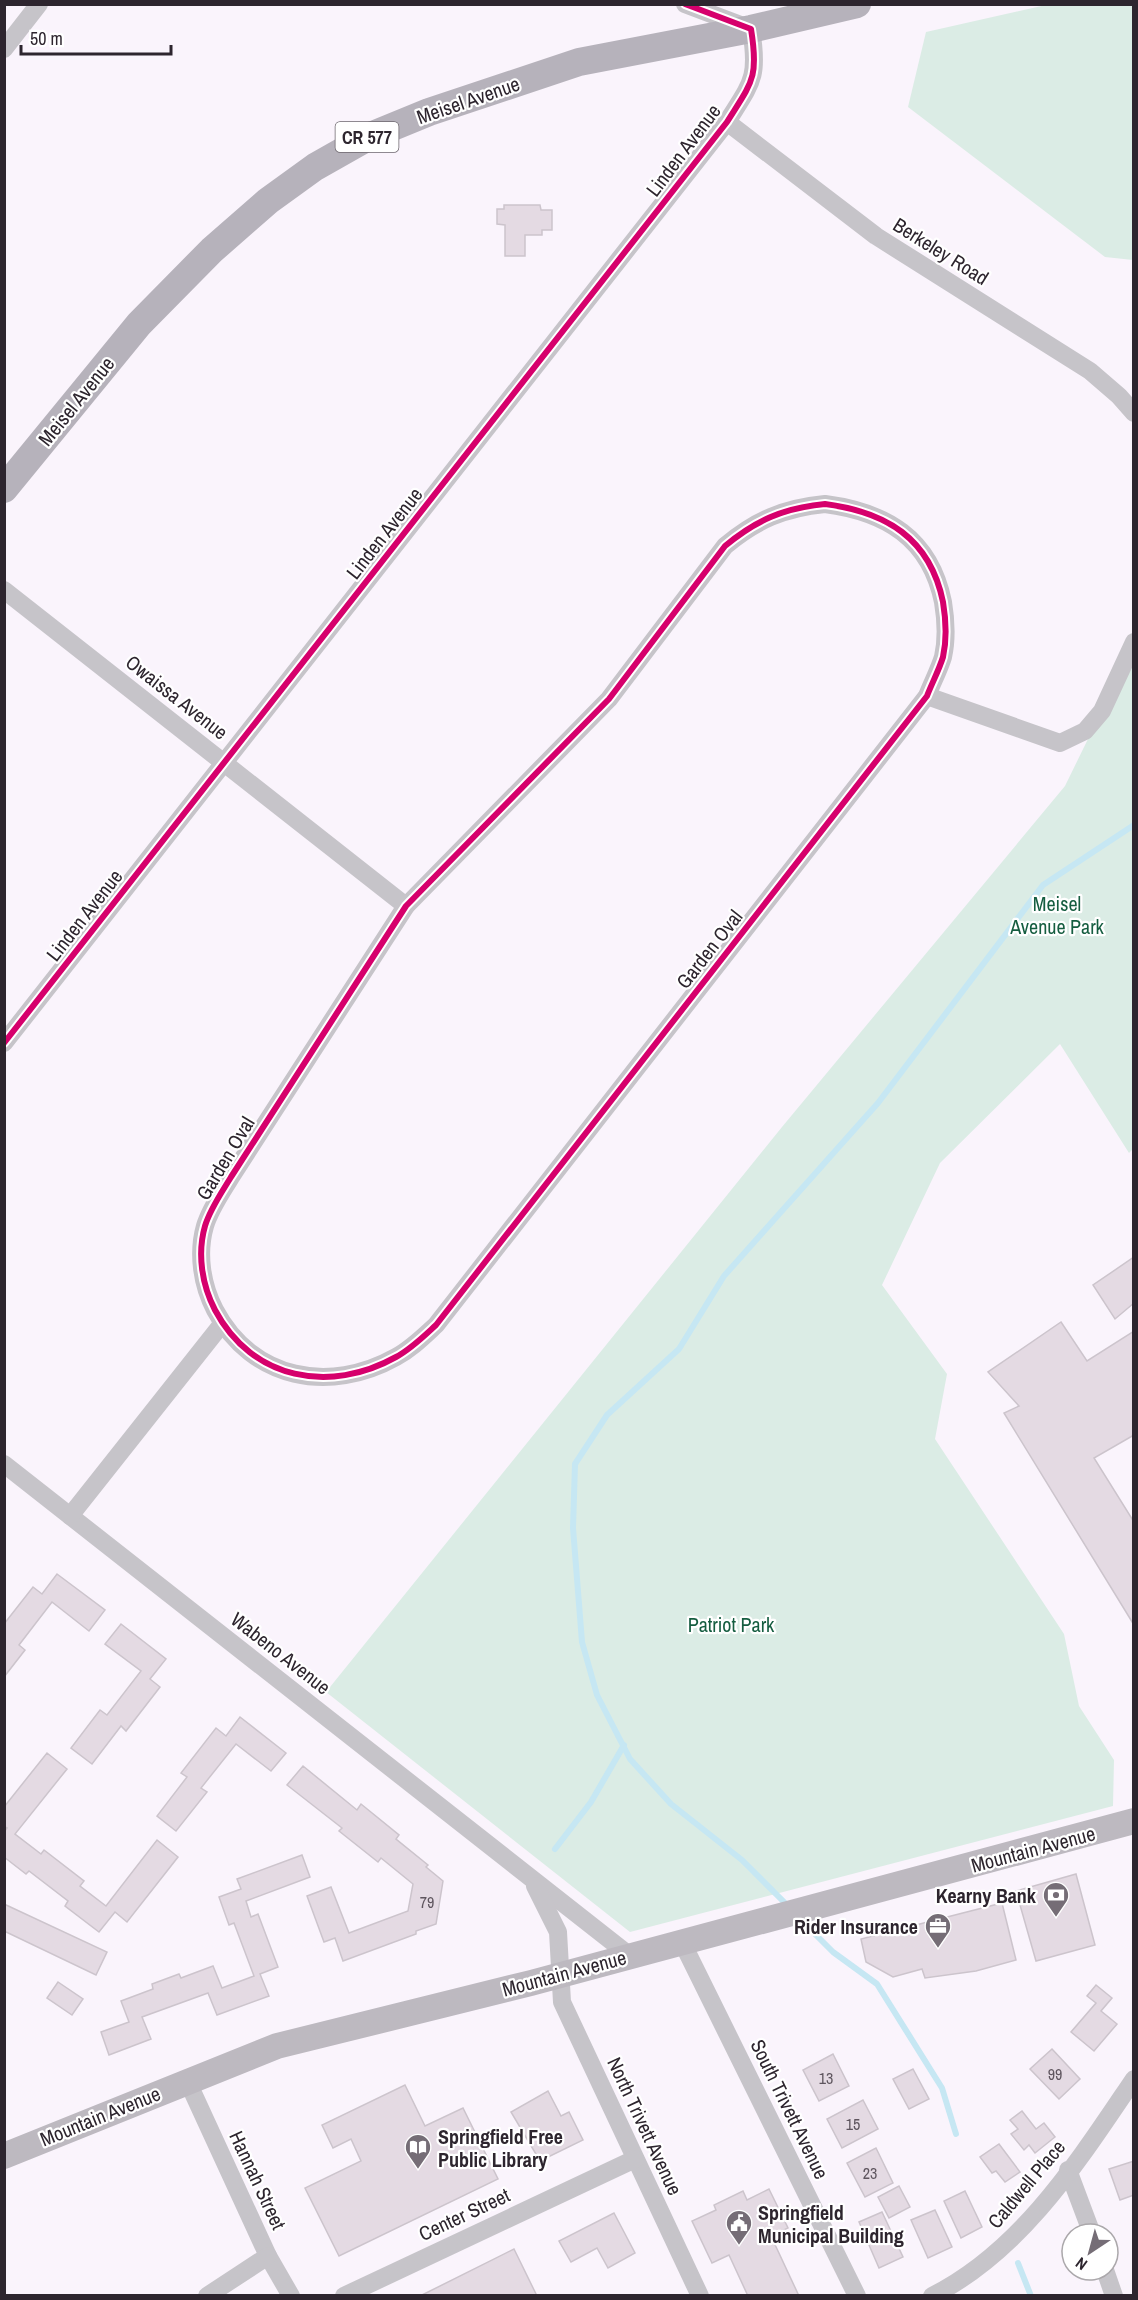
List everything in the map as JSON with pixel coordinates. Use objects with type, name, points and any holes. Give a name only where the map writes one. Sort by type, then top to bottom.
[{"type":"main road","name":"Meisel Avenue","points":[[4,489],[139,324],[236,229],[268,201],[315,167],[368,137],[429,112],[579,62],[751,30],[857,4]]},
{"type":"street","points":[[4,49],[39,4]]},
{"type":"street","points":[[685,4],[751,30]]},
{"type":"street","name":"Linden Avenue","points":[[4,1043],[728,122],[754,79],[755,52],[751,30]]},
{"type":"street","name":"Berkeley Road","points":[[728,122],[876,236],[1090,371],[1119,396],[1134,413]]},
{"type":"street","name":"Garden Oval","points":[[825,504],[852,508],[879,517],[913,540],[933,571],[940,588],[946,616],[943,657],[927,696],[443,1316],[420,1340],[398,1356],[369,1370],[337,1376],[293,1375],[269,1365],[247,1351],[222,1324],[209,1298],[202,1273],[201,1247],[206,1224],[231,1177],[406,906],[609,699],[725,546],[746,528],[770,515],[797,507],[825,504]]},
{"type":"street","name":"Owaissa Avenue","points":[[4,590],[406,906]]},
{"type":"street","points":[[927,696],[1060,743],[1085,731],[1102,711],[1134,642]]},
{"type":"street","points":[[70,1516],[222,1324]]},
{"type":"street","name":"Wabeno Avenue","points":[[4,1464],[629,1955]]},
{"type":"street","name":"Mountain Avenue","points":[[4,2156],[277,2046],[755,1923],[1134,1821]]},
{"type":"street","name":"Wabeno Avenue","points":[[530,1876],[558,1932],[558,1974]]},
{"type":"street","name":"South Trivett Avenue","points":[[682,1942],[858,2295]]},
{"type":"street","name":"North Trivett Avenue","points":[[558,1974],[562,2002],[700,2295]]},
{"type":"street","name":"Caldwell Place","points":[[932,2295],[953,2285],[999,2251],[1018,2233],[1068,2170],[1134,2079]]},
{"type":"street","name":"Hannah Street","points":[[188,2080],[268,2256],[291,2295]]},
{"type":"street","name":"Center Street","points":[[344,2295],[635,2159]]},
{"type":"street","points":[[1068,2170],[1088,2222]]},
{"type":"street","points":[[207,2295],[268,2256]]},
{"type":"green space","points":[[1046,5],[1133,5],[1133,260],[1105,257],[908,107],[926,32]]},
{"type":"green space","name":"Patriot Park","points":[[1133,647],[1133,1149],[1129,1153],[1060,1044],[940,1163],[882,1285],[947,1374],[935,1439],[1064,1634],[1079,1706],[1114,1760],[1113,1806],[630,1932],[326,1692],[782,1127],[1065,786]]},
{"type":"building","points":[[504,205],[540,205],[541,210],[552,210],[552,230],[542,230],[542,235],[525,235],[525,256],[505,256],[505,225],[497,224],[497,209],[504,209]]},
{"type":"building","points":[[1134,1257],[1134,1303],[1115,1319],[1093,1285]]},
{"type":"building","points":[[1061,1322],[1087,1361],[1134,1331],[1134,1435],[1094,1458],[1134,1522],[1134,1625],[1004,1413],[1019,1406],[988,1372]]},
{"type":"building","points":[[57,1574],[105,1610],[89,1631],[52,1602],[19,1645],[25,1650],[4,1677],[4,1624],[33,1587],[42,1594]]},
{"type":"building","points":[[121,1624],[166,1659],[150,1679],[160,1687],[126,1731],[121,1726],[92,1764],[71,1748],[100,1710],[107,1715],[141,1671],[105,1644]]},
{"type":"building","points":[[240,1717],[286,1753],[271,1771],[236,1744],[201,1788],[207,1792],[176,1831],[157,1816],[187,1777],[181,1773],[216,1728],[226,1736]]},
{"type":"building","points":[[47,1753],[67,1769],[15,1834],[41,1854],[44,1850],[84,1881],[80,1886],[106,1906],[157,1840],[178,1857],[127,1922],[115,1912],[99,1932],[65,1906],[68,1901],[29,1871],[26,1874],[4,1857],[4,1832],[7,1828],[4,1826],[4,1807]]},
{"type":"building","points":[[303,1766],[357,1810],[361,1804],[399,1835],[396,1839],[428,1865],[426,1867],[443,1881],[436,1924],[416,1931],[416,1934],[343,1961],[335,1938],[324,1942],[307,1896],[331,1887],[349,1933],[408,1911],[413,1884],[381,1858],[378,1862],[339,1831],[342,1828],[287,1785]]},
{"type":"building","points":[[302,1855],[310,1877],[246,1901],[251,1917],[258,1914],[278,1967],[260,1974],[269,1996],[217,2015],[208,1993],[142,2017],[151,2039],[109,2055],[101,2032],[129,2022],[121,2001],[153,1989],[152,1984],[179,1974],[181,1978],[213,1966],[222,1988],[254,1976],[234,1923],[229,1925],[219,1897],[241,1889],[237,1879]]},
{"type":"building","name":"Kearny Bank","points":[[1076,1874],[1095,1945],[1036,1961],[1016,1891]]},
{"type":"building","name":"Rider Insurance","points":[[1002,1903],[1016,1960],[976,1971],[925,1978],[922,1969],[893,1977],[866,1962],[861,1939]]},
{"type":"building","points":[[4,1904],[107,1952],[96,1975],[4,1931]]},
{"type":"building","points":[[58,1982],[83,1999],[72,2015],[47,1998]]},
{"type":"building","points":[[1096,1985],[1112,1998],[1101,2011],[1117,2024],[1094,2051],[1071,2032],[1096,2003],[1087,1996]]},
{"type":"building","points":[[1052,2049],[1080,2079],[1059,2099],[1030,2069]]},
{"type":"building","points":[[833,2054],[849,2086],[819,2101],[803,2070]]},
{"type":"building","points":[[913,2069],[929,2099],[909,2109],[893,2079]]},
{"type":"building","name":"Springfield Free Public Library","points":[[405,2085],[425,2126],[463,2108],[498,2179],[339,2256],[305,2188],[361,2161],[351,2139],[333,2148],[322,2125]]},
{"type":"building","points":[[548,2091],[561,2116],[569,2112],[583,2140],[540,2161],[511,2112]]},
{"type":"building","points":[[863,2100],[878,2129],[842,2148],[827,2119]]},
{"type":"building","points":[[1022,2111],[1036,2129],[1044,2123],[1055,2137],[1035,2153],[1029,2145],[1024,2150],[1011,2134],[1018,2129],[1010,2120]]},
{"type":"building","points":[[999,2144],[1020,2172],[1005,2182],[996,2171],[992,2173],[980,2157]]},
{"type":"building","points":[[876,2148],[893,2183],[865,2197],[847,2163]]},
{"type":"building","points":[[1134,2161],[1134,2195],[1120,2200],[1109,2169]]},
{"type":"building","points":[[899,2186],[910,2207],[889,2218],[878,2197]]},
{"type":"building","name":"Springfield Municipal Building","points":[[769,2189],[788,2228],[771,2236],[799,2296],[748,2296],[729,2255],[712,2263],[692,2221],[716,2210],[714,2205],[743,2191],[747,2200]]},
{"type":"building","points":[[965,2191],[982,2227],[961,2238],[944,2201]]},
{"type":"building","points":[[935,2210],[952,2247],[928,2258],[911,2220]]},
{"type":"building","points":[[882,2212],[903,2257],[879,2268],[859,2222]]},
{"type":"building","points":[[614,2213],[635,2253],[608,2268],[597,2248],[571,2262],[559,2241]]},
{"type":"building","points":[[514,2249],[537,2296],[420,2296]]},
{"type":"waterway","points":[[789,1907],[742,1860],[671,1804],[630,1759],[597,1695],[582,1642],[573,1528],[575,1464],[607,1415],[679,1349],[724,1276],[878,1103],[1043,885],[1134,825]]},
{"type":"waterway","points":[[555,1849],[591,1802],[624,1745]]},
{"type":"waterway","points":[[800,1919],[833,1952],[877,1984],[942,2088],[956,2134]]},
{"type":"waterway","points":[[1018,2263],[1031,2296]]},
{"type":"cycle path","points":[[4,1043],[727,122],[748,88],[754,69],[751,29],[685,4]]},
{"type":"cycle path","points":[[825,504],[847,508],[886,522],[902,532],[928,561],[937,580],[943,602],[946,630],[943,657],[927,696],[436,1325],[412,1347],[396,1357],[371,1368],[345,1375],[319,1377],[295,1374],[271,1365],[250,1352],[231,1334],[215,1310],[207,1290],[201,1258],[207,1220],[231,1177],[406,906],[609,699],[725,546],[759,522],[784,512],[825,504]]},
{"type":"place","name":"Kearny Bank","points":[[1056,1918]]},
{"type":"place","name":"Rider Insurance","points":[[938,1949]]},
{"type":"place","name":"Springfield Free Public Library","points":[[418,2170]]},
{"type":"place","name":"Springfield Municipal Building","points":[[739,2246]]},
{"type":"park label","name":"Meisel Avenue Park","points":[[1057,914]]}]
